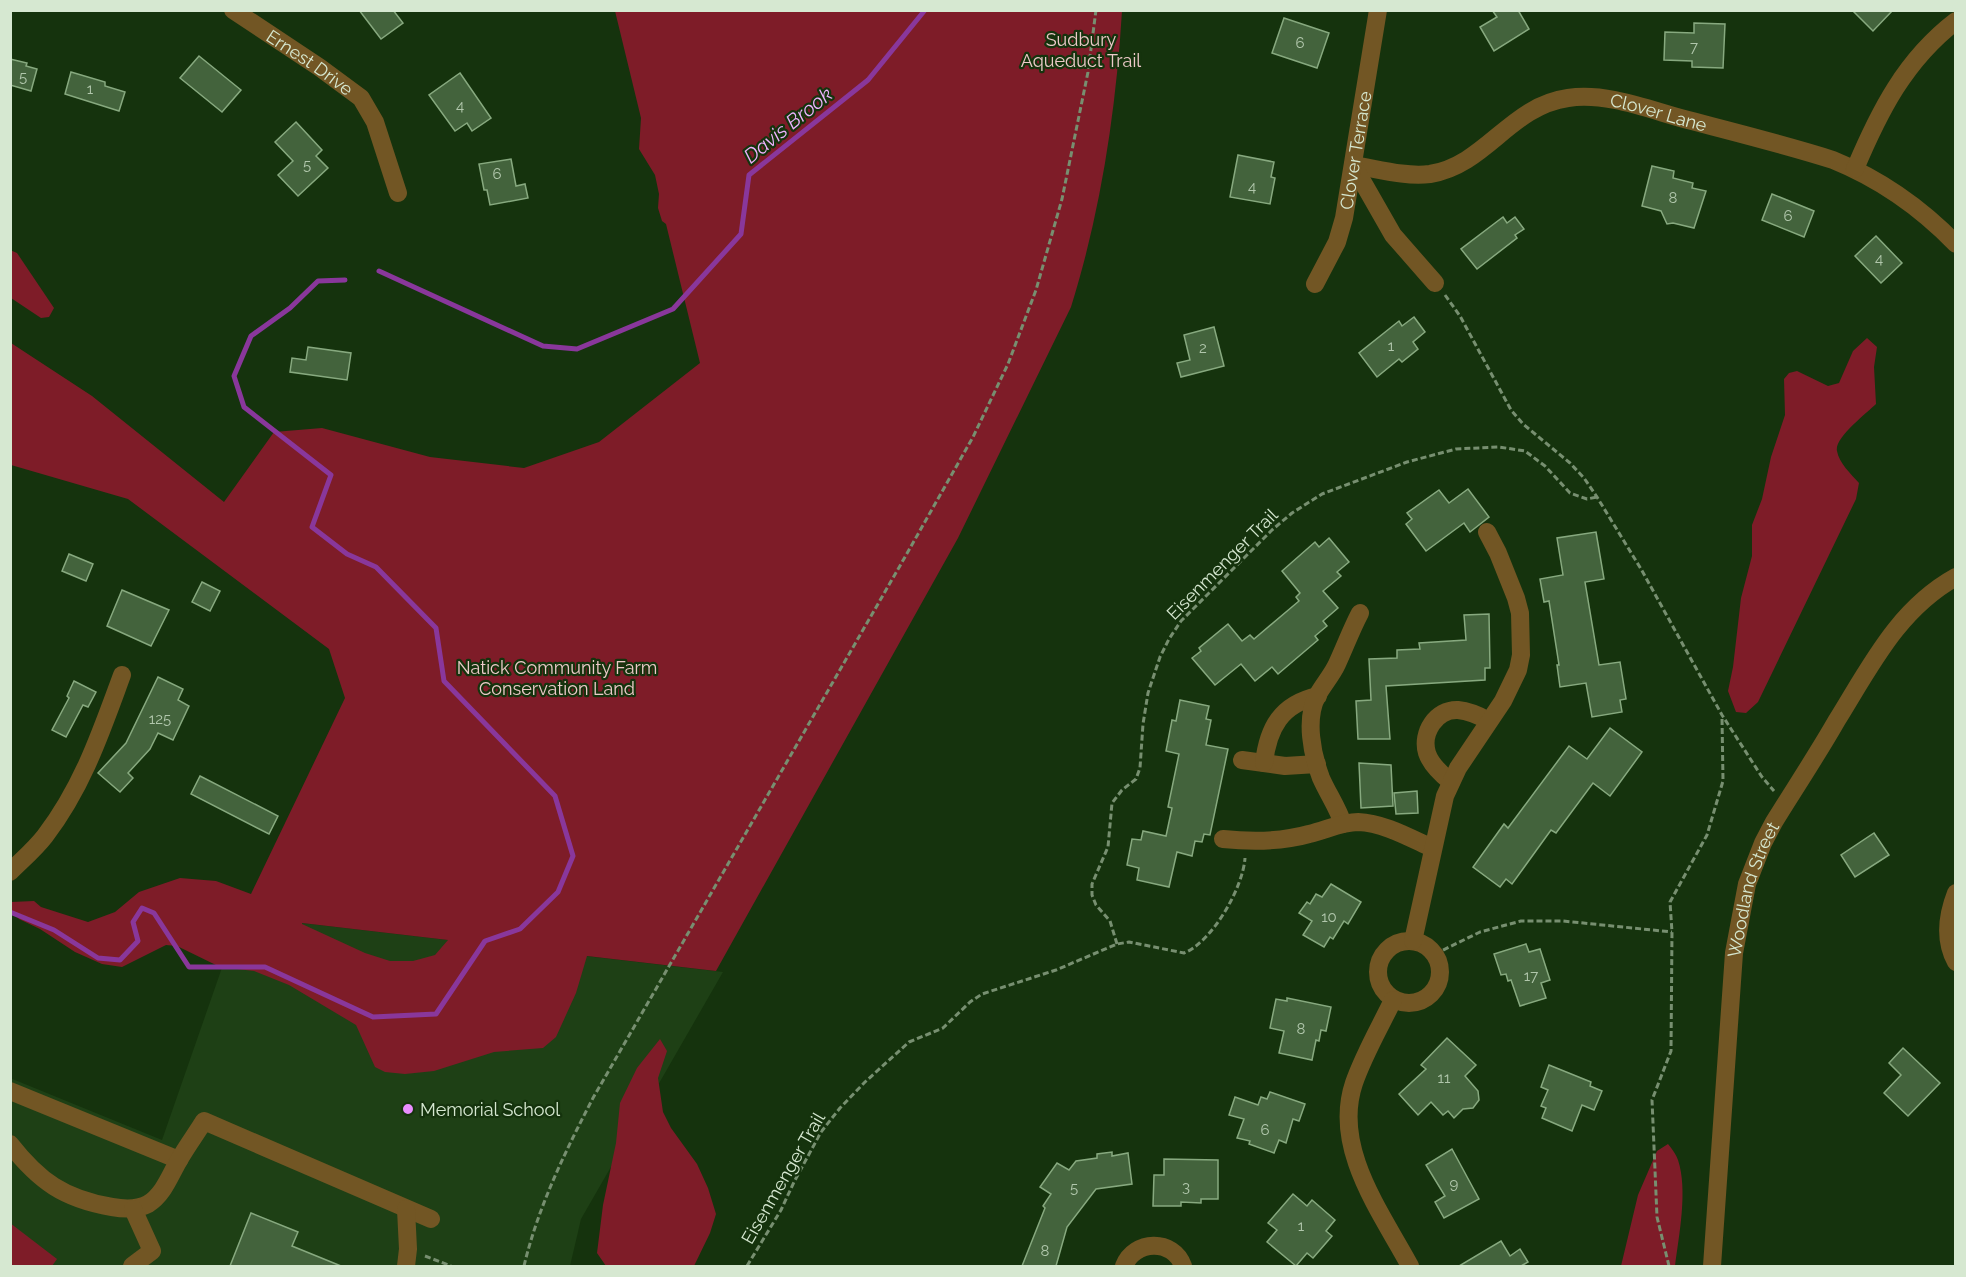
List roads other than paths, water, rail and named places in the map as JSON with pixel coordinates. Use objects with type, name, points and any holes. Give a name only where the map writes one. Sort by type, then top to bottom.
[{"type":"street","name":"Ernest Drive","points":[[232,10],[319,67],[361,98],[375,122],[399,193]]},
{"type":"street","name":"Clover Terrace","points":[[1315,284],[1337,242],[1344,218],[1378,10]]},
{"type":"street","points":[[1855,169],[1876,121],[1902,75],[1934,38],[1956,21]]},
{"type":"street","name":"Clover Lane","points":[[1353,165],[1407,174],[1427,174],[1448,170],[1465,162],[1514,121],[1532,110],[1548,102],[1587,97],[1633,105],[1797,149],[1855,169],[1898,194],[1956,244]]},
{"type":"street","points":[[1353,165],[1393,235],[1435,283]]},
{"type":"street","points":[[1413,941],[1445,796],[1451,782],[1512,686],[1518,670],[1521,640],[1520,613],[1493,541],[1486,532]]},
{"type":"street","name":"Woodland Street","points":[[1712,1266],[1734,953],[1747,884],[1770,829],[1883,645],[1898,624],[1931,592],[1956,577]]},
{"type":"street","points":[[1343,824],[1317,764],[1311,719],[1312,709],[1318,696],[1333,673],[1360,613]]},
{"type":"street","points":[[10,872],[44,837],[69,802],[93,756],[122,675]]},
{"type":"street","points":[[1264,763],[1269,732],[1278,720],[1298,702],[1318,696]]},
{"type":"street","points":[[1451,782],[1440,773],[1427,755],[1425,745],[1432,723],[1448,711],[1458,710],[1473,713],[1489,721]]},
{"type":"street","points":[[1242,760],[1286,766],[1317,764]]},
{"type":"street","points":[[1223,839],[1246,842],[1287,839],[1357,822],[1371,824],[1432,848]]},
{"type":"street","points":[[1956,893],[1947,933],[1950,952],[1956,962]]},
{"type":"street","points":[[1403,941],[1413,941],[1422,944],[1435,954],[1440,965],[1440,974],[1437,986],[1430,996],[1419,1002],[1408,1004],[1394,1000],[1385,993],[1377,974],[1380,959],[1394,945],[1403,941]]},
{"type":"street","points":[[1394,1000],[1354,1084],[1349,1106],[1349,1130],[1361,1174],[1410,1266]]},
{"type":"street","points":[[10,1091],[179,1160]]},
{"type":"street","points":[[10,1144],[30,1168],[59,1191],[98,1205],[133,1209],[147,1204],[159,1194],[204,1121],[431,1219]]},
{"type":"street","points":[[132,1266],[152,1251],[133,1209]]},
{"type":"street","points":[[406,1209],[407,1258]]},
{"type":"street","points":[[1124,1266],[1138,1249],[1157,1245],[1175,1254],[1183,1266]]},
{"type":"waterway","name":"Davis Brook","points":[[379,271],[543,346],[577,349],[673,309],[741,234],[749,175],[868,80],[925,10]]},
{"type":"waterway","name":"Davis Brook","points":[[10,912],[54,930],[98,958],[120,960],[138,941],[133,922],[142,908],[154,913],[189,967],[265,967],[373,1017],[436,1014],[485,941],[520,929],[558,892],[573,856],[555,796],[444,681],[436,628],[376,567],[347,554],[312,527],[331,475],[244,407],[234,376],[251,336],[290,308],[318,281],[345,280]]},
{"type":"place","name":"Memorial School","points":[[408,1109]]},
{"type":"park label","name":"Sudbury Aqueduct Trail","points":[[1081,49]]},
{"type":"park label","name":"Natick Community Farm Conservation Land","points":[[557,677]]}]
